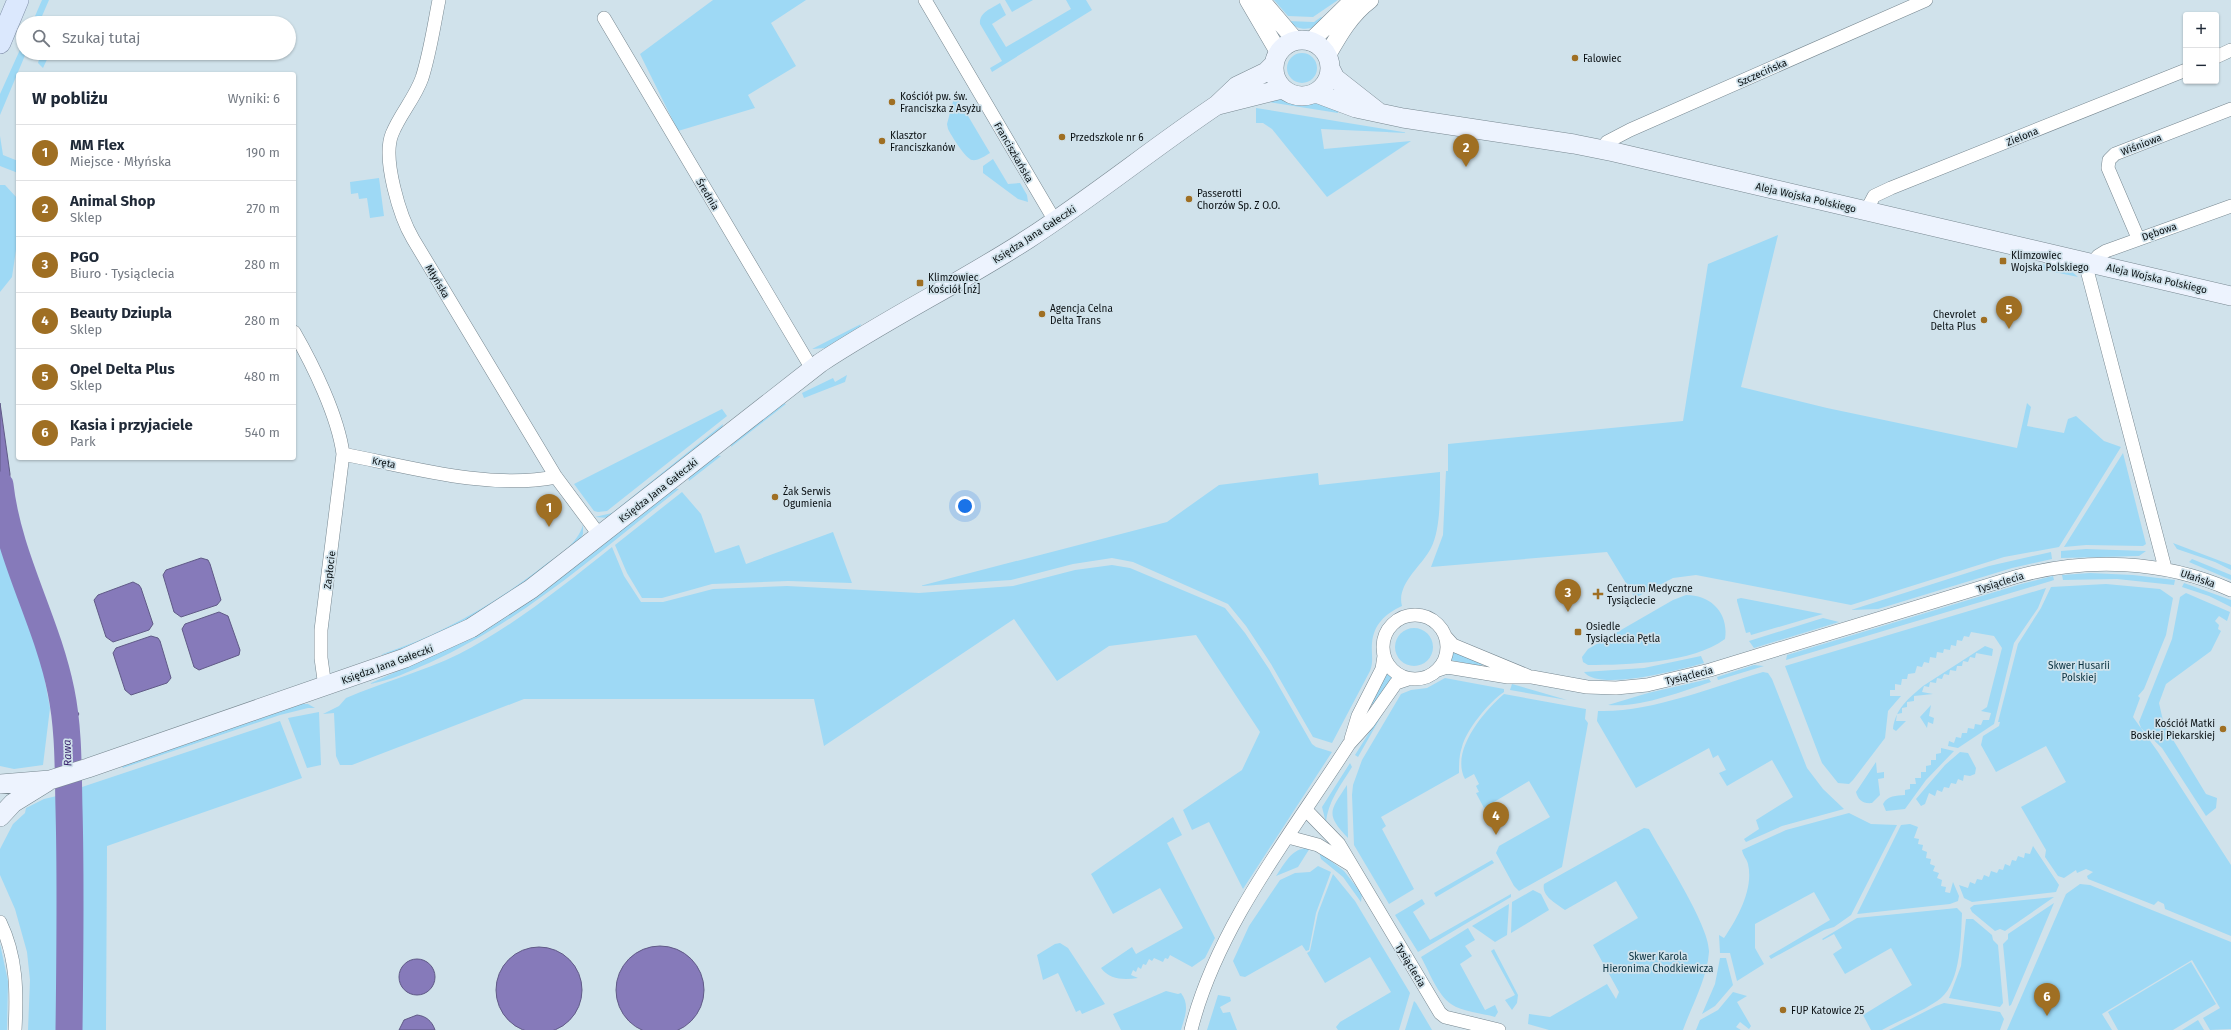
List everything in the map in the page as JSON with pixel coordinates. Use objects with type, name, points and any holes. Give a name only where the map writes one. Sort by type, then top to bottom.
[{"type":"main road","points":[[0,43],[18,0]]},
{"type":"main road","points":[[1303,41],[1320,47],[1328,62],[1328,78],[1316,93],[1298,96],[1282,89],[1276,77],[1276,58],[1286,45],[1303,41]]},
{"type":"main road","name":"Księdza Jana Gałeczki","points":[[0,784],[50,780],[88,768],[418,654],[471,628],[526,593],[812,368],[866,334],[966,278],[1055,221],[1217,105],[1237,86],[1266,72],[1276,58]]},
{"type":"main road","name":"Aleja Wojska Polskiego","points":[[1328,62],[1335,78],[1379,112]]},
{"type":"main road","name":"Księdza Jana Gałeczki","points":[[1217,105],[1282,89]]},
{"type":"main road","name":"Aleja Wojska Polskiego","points":[[1316,93],[1356,108],[1403,118],[1602,150],[2231,296]]},
{"type":"main road","name":"Księdza Jana Gałeczki","points":[[0,817],[13,803],[50,780]]},
{"type":"street","name":"Młyńska","points":[[439,0],[422,77],[415,94],[392,133],[388,145],[396,192],[406,227],[556,477],[600,536]]},
{"type":"street","name":"Franciszkańska","points":[[925,0],[1055,221]]},
{"type":"street","points":[[1248,0],[1276,58]]},
{"type":"street","points":[[1261,0],[1303,41],[1353,0]]},
{"type":"street","points":[[1328,62],[1346,25],[1360,7],[1370,0]]},
{"type":"street","name":"Szczecińska","points":[[1602,150],[1607,142],[1630,130],[1926,0]]},
{"type":"street","name":"Średnia","points":[[604,18],[812,368]]},
{"type":"street","points":[[2219,56],[2231,50]]},
{"type":"street","name":"Zielona","points":[[1866,211],[1874,196],[1891,188],[2183,71]]},
{"type":"street","name":"Wiśniowa","points":[[2138,238],[2108,168],[2109,160],[2115,154],[2231,109]]},
{"type":"street","name":"Dębowa","points":[[2091,263],[2101,253],[2138,238],[2231,206]]},
{"type":"street","points":[[2091,263],[2087,270],[2088,276],[2165,568]]},
{"type":"street","points":[[296,336],[306,353],[320,385],[341,439],[343,454]]},
{"type":"street","name":"Kręta","points":[[343,454],[443,474],[489,479],[532,482],[556,477]]},
{"type":"street","name":"Zapłocie","points":[[325,687],[322,669],[322,630],[343,454]]},
{"type":"street","name":"Tysiąclecia","points":[[1438,670],[1447,667],[1508,677],[1532,677],[1587,687],[1616,688],[1647,685],[1710,670],[2047,568],[2099,565],[2165,568]]},
{"type":"street","name":"Ułańska","points":[[2165,568],[2211,581],[2231,590]]},
{"type":"street","points":[[1349,744],[1358,716],[1382,669],[1384,656],[1384,636],[1388,628],[1394,622],[1407,615],[1424,616],[1431,619],[1442,630],[1445,636],[1447,651],[1438,670],[1420,679],[1408,678],[1395,672],[1384,656]]},
{"type":"street","name":"Tysiąclecia","points":[[1445,636],[1453,645],[1532,677]]},
{"type":"street","points":[[1191,1030],[1209,976],[1227,936],[1288,837],[1349,744],[1368,723],[1396,683],[1408,678]]},
{"type":"street","name":"Tysiąclecia","points":[[1306,810],[1339,844],[1440,1013],[1445,1017]]},
{"type":"street","name":"Tysiąclecia","points":[[1288,837],[1318,845],[1351,865]]},
{"type":"street","points":[[0,922],[12,952],[15,969],[17,990],[15,1030]]},
{"type":"street","points":[[1445,1017],[1449,1030]]},
{"type":"street","points":[[1445,1017],[1498,1030]]},
{"type":"green space","points":[[42,0],[49,0],[42,16],[35,16]]},
{"type":"green space","points":[[713,0],[806,0],[771,23],[796,66],[748,95],[755,108],[678,131],[640,54]]},
{"type":"green space","points":[[1005,0],[1033,0],[1012,12]]},
{"type":"green space","points":[[1066,0],[1086,0],[1092,10],[992,72],[990,68],[1002,61],[980,24],[981,16],[989,9],[1000,3],[1006,15],[992,24],[1006,47],[1071,9]]},
{"type":"green space","points":[[1274,0],[1338,0],[1313,17],[1288,16]]},
{"type":"green space","points":[[1321,17],[1325,20],[1320,24],[1306,29],[1292,25],[1287,21],[1314,22]]},
{"type":"green space","points":[[1302,53],[1313,57],[1317,68],[1313,79],[1302,83],[1291,79],[1287,68],[1291,57]]},
{"type":"green space","points":[[16,59],[16,60],[23,60],[18,72],[16,72],[16,77],[0,115],[0,94]]},
{"type":"green space","points":[[39,60],[47,60],[43,68],[38,63]]},
{"type":"green space","points":[[955,94],[990,153],[979,159],[972,160],[969,158],[958,146],[948,129],[947,124]]},
{"type":"green space","points":[[1278,97],[1298,104],[1317,101],[1339,107],[1338,113],[1262,101]]},
{"type":"green space","points":[[1256,108],[1409,133],[1321,129],[1324,149],[1411,141],[1327,197],[1272,129],[1263,123],[1256,123]]},
{"type":"green space","points":[[0,136],[3,155],[16,160],[16,172],[0,166]]},
{"type":"green space","points":[[993,159],[1008,184],[1020,183],[1027,195],[1028,202],[1018,199],[983,173],[983,166]]},
{"type":"green space","points":[[379,178],[384,216],[370,218],[367,198],[359,199],[358,193],[351,194],[350,182]]},
{"type":"green space","points":[[0,185],[5,185],[16,197],[16,250],[12,277],[0,292]]},
{"type":"green space","points":[[1778,235],[1741,387],[1827,408],[2017,448],[2027,403],[2031,407],[2027,426],[2064,433],[2068,419],[2076,416],[2104,441],[2121,447],[2059,547],[2004,557],[1851,605],[1696,575],[1673,578],[1635,598],[1607,552],[1431,567],[1443,535],[1446,471],[1448,471],[1448,444],[1683,421],[1708,264]]},
{"type":"green space","points":[[2032,264],[2064,265],[2078,277],[2031,267]]},
{"type":"green space","points":[[861,324],[860,327],[825,348],[812,349]]},
{"type":"green space","points":[[847,375],[845,382],[804,398],[802,393],[833,378],[835,382]]},
{"type":"green space","points":[[781,402],[786,404],[731,447],[732,442]]},
{"type":"green space","points":[[722,409],[727,416],[607,511],[594,511],[574,484]]},
{"type":"green space","points":[[723,424],[722,429],[608,518],[595,517],[612,513]]},
{"type":"green space","points":[[2123,453],[2146,544],[2143,546],[2086,545],[2064,547]]},
{"type":"green space","points":[[715,455],[721,456],[689,481],[688,477]]},
{"type":"green space","points":[[1440,472],[1437,531],[1431,548],[1406,583],[1401,598],[1402,606],[1390,612],[1381,620],[1375,630],[1372,643],[1372,660],[1370,671],[1332,743],[1313,737],[1271,664],[1246,626],[1228,604],[1133,562],[1112,558],[1073,564],[1011,580],[920,586],[1167,522],[1219,485],[1318,473],[1319,485]]},
{"type":"green space","points":[[673,488],[679,489],[590,561],[528,606],[496,627],[429,663],[392,678],[369,684],[422,660]]},
{"type":"green space","points":[[682,492],[701,514],[715,553],[739,545],[746,564],[833,532],[852,583],[788,581],[712,584],[662,598],[642,598],[627,573],[615,545]]},
{"type":"green space","points":[[583,525],[583,534],[580,540],[535,576],[487,609],[435,637],[380,655],[403,647],[446,628],[487,605],[527,579],[563,552],[577,538]]},
{"type":"green space","points":[[0,540],[42,665],[50,708],[43,765],[14,769],[0,766]]},
{"type":"green space","points":[[2173,543],[2231,565],[2231,570],[2215,562],[2177,549]]},
{"type":"green space","points":[[612,547],[624,576],[641,602],[663,602],[713,589],[787,586],[919,593],[1013,586],[1075,570],[1112,565],[1130,568],[1225,608],[1245,633],[1269,669],[1312,744],[1316,747],[1332,752],[1243,889],[1209,822],[1192,830],[1183,810],[1242,770],[1260,732],[1196,635],[1109,646],[1057,681],[1014,619],[824,746],[814,699],[524,699],[352,765],[340,765],[336,756],[334,713],[323,714],[339,706],[346,698],[417,672],[459,654],[480,643],[519,618]]},
{"type":"green space","points":[[2086,549],[2146,551],[2139,556],[2061,558],[2061,551]]},
{"type":"green space","points":[[2051,552],[2052,559],[2012,568],[1878,609],[1851,610],[1989,566]]},
{"type":"green space","points":[[2192,559],[2231,575],[2231,580],[2189,562]]},
{"type":"green space","points":[[2090,573],[2133,575],[2175,580],[2174,585],[2117,579],[2063,580],[2062,575]]},
{"type":"green space","points":[[2053,576],[2054,580],[2051,581],[1786,660],[1787,655],[2021,584]]},
{"type":"green space","points":[[2184,583],[2231,600],[2231,607],[2209,596],[2182,587]]},
{"type":"green space","name":"Skwer Husarii Polskiej","points":[[2106,584],[2160,589],[2173,598],[2166,635],[2144,689],[2138,696],[2140,698],[2133,717],[2158,752],[2231,865],[2231,936],[2165,909],[2164,904],[2158,901],[2154,905],[2088,879],[2087,876],[2093,872],[2086,869],[2077,873],[2076,870],[2064,878],[2058,876],[2045,857],[2046,850],[2021,807],[2066,782],[2046,746],[1996,772],[1981,745],[1983,736],[1999,726],[2000,722],[1998,722],[2018,644],[2041,608],[2051,587]]},
{"type":"green space","points":[[2046,588],[2038,608],[2014,643],[1994,724],[1958,748],[1948,746],[1949,741],[1954,743],[1956,737],[1961,738],[1962,733],[1967,733],[1968,728],[1974,729],[1975,724],[1981,725],[1983,720],[1989,720],[1991,713],[1981,711],[1987,707],[2002,648],[1994,636],[1971,632],[1969,637],[1964,636],[1962,641],[1957,640],[1956,646],[1951,645],[1950,650],[1944,649],[1943,653],[1937,652],[1936,658],[1930,657],[1929,663],[1924,662],[1922,667],[1917,666],[1915,673],[1908,674],[1907,679],[1902,679],[1901,685],[1895,684],[1895,690],[1890,690],[1890,696],[1901,696],[1888,711],[1885,738],[1849,784],[1838,783],[1822,763],[1785,666]]},
{"type":"green space","points":[[2186,593],[2230,612],[2227,621],[2219,616],[2215,621],[2219,625],[2218,629],[2221,631],[2211,651],[2166,684],[2159,703],[2164,725],[2206,794],[2217,798],[2216,808],[2206,816],[2162,748],[2141,728],[2139,722],[2172,639],[2180,597]]},
{"type":"green space","points":[[1686,595],[1704,598],[1717,608],[1724,622],[1726,630],[1725,639],[1712,647],[1678,658],[1640,663],[1604,665],[1588,665],[1583,662],[1582,657],[1588,649],[1673,600]]},
{"type":"green space","points":[[1741,598],[1823,614],[1751,635],[1750,632],[1746,633],[1737,601],[1737,599]]},
{"type":"green space","points":[[1823,618],[1839,622],[1754,648],[1749,641]]},
{"type":"green space","points":[[1410,628],[1418,628],[1428,633],[1432,640],[1432,654],[1428,661],[1418,666],[1410,666],[1400,661],[1398,658],[1395,651],[1395,643],[1400,633],[1403,631]]},
{"type":"green space","points":[[1985,646],[1993,649],[1992,656],[1976,653],[1975,658],[1970,657],[1968,662],[1963,661],[1962,666],[1957,666],[1956,671],[1950,670],[1949,675],[1944,674],[1942,679],[1937,678],[1936,683],[1930,682],[1929,687],[1924,686],[1922,692],[1933,694],[1914,696],[1914,701],[1907,702],[1907,707],[1902,708],[1902,713],[1897,714],[1904,704],[1923,686]]},
{"type":"green space","points":[[1452,652],[1481,661],[1482,665],[1480,666],[1450,660]]},
{"type":"green space","points":[[1701,656],[1704,663],[1660,674],[1623,680],[1593,678],[1584,672],[1644,668]]},
{"type":"green space","points":[[1754,665],[1764,666],[1718,680],[1717,677]]},
{"type":"green space","points":[[1387,672],[1392,678],[1373,705],[1371,702]]},
{"type":"green space","points":[[1763,672],[1768,673],[1772,679],[1807,768],[1823,789],[1844,809],[1782,826],[1746,842],[1744,839],[1759,829],[1756,820],[1793,797],[1772,760],[1727,786],[1719,773],[1726,770],[1718,755],[1713,758],[1709,748],[1636,788],[1597,721],[1598,711],[1618,711],[1638,708],[1681,698]]},
{"type":"green space","points":[[1445,678],[1504,689],[1504,692],[1485,709],[1464,740],[1460,753],[1459,773],[1381,817],[1386,826],[1382,829],[1414,889],[1389,904],[1354,845],[1353,785],[1362,760],[1401,694],[1411,690],[1427,688]]},
{"type":"green space","points":[[1709,679],[1711,682],[1646,702],[1608,705],[1648,693]]},
{"type":"green space","points":[[1512,684],[1567,700],[1510,690]]},
{"type":"green space","points":[[1396,690],[1358,757],[1355,755]]},
{"type":"green space","points":[[1504,694],[1586,709],[1585,719],[1588,723],[1562,867],[1519,891],[1514,886],[1496,853],[1499,846],[1550,817],[1529,781],[1484,808],[1476,793],[1479,792],[1476,786],[1479,784],[1474,774],[1465,779],[1462,768],[1462,756],[1465,744],[1471,732],[1487,711]]},
{"type":"green space","points":[[301,704],[308,704],[315,708],[308,708],[280,715],[123,768],[122,766]]},
{"type":"green space","points":[[1931,705],[1929,716],[1934,718],[1933,724],[1928,722],[1927,728],[1920,717]]},
{"type":"green space","points":[[319,712],[321,765],[307,768],[288,718]]},
{"type":"green space","points":[[1897,715],[1896,721],[1906,721],[1896,731],[1893,729]]},
{"type":"green space","points":[[280,721],[302,778],[107,846],[106,1030],[75,1030],[76,789]]},
{"type":"green space","points":[[1941,748],[1954,751],[1926,780],[1905,809],[1886,811],[1883,804],[1885,801],[1892,796],[1905,795],[1905,790],[1910,789],[1910,784],[1916,784],[1915,778],[1921,778],[1921,772],[1926,772],[1926,766],[1931,765],[1931,760],[1936,760],[1936,754],[1941,753]]},
{"type":"green space","points":[[1960,752],[1968,753],[1976,768],[1975,774],[1970,776],[1964,775],[1963,781],[1958,779],[1956,784],[1951,783],[1949,788],[1944,787],[1942,792],[1937,790],[1935,796],[1929,793],[1925,804],[1921,806],[1916,799],[1945,765]]},
{"type":"green space","points":[[1876,762],[1877,773],[1884,772],[1884,778],[1878,779],[1880,795],[1872,803],[1866,803],[1858,797],[1856,792]]},
{"type":"green space","points":[[1350,763],[1352,767],[1332,800],[1326,823],[1322,807]]},
{"type":"green space","points":[[1347,785],[1348,838],[1336,823],[1332,812]]},
{"type":"green space","points":[[61,795],[64,823],[67,1030],[28,1030],[30,980],[27,952],[15,909],[0,875],[0,849],[13,824],[25,813],[26,808],[44,799]]},
{"type":"green space","points":[[1849,813],[1871,824],[1897,825],[1851,915],[1834,927],[1824,930],[1771,959],[1769,956],[1830,920],[1814,892],[1755,924],[1755,948],[1764,964],[1737,981],[1730,953],[1720,953],[1719,935],[1724,938],[1734,922],[1743,903],[1749,883],[1747,862],[1742,850],[1786,830]]},
{"type":"green space","points":[[1173,817],[1182,835],[1167,843],[1215,938],[1205,958],[1192,967],[1170,955],[1168,959],[1165,958],[1163,962],[1154,958],[1152,961],[1149,959],[1146,965],[1143,964],[1141,969],[1138,967],[1136,972],[1133,970],[1131,975],[1138,978],[1123,979],[1113,977],[1101,968],[1132,947],[1136,954],[1183,928],[1160,888],[1113,914],[1091,874]]},
{"type":"green space","points":[[1910,824],[1918,827],[1914,838],[1919,839],[1918,844],[1923,845],[1922,850],[1927,852],[1926,858],[1931,859],[1930,864],[1935,866],[1933,871],[1939,873],[1937,878],[1942,880],[1941,886],[1946,887],[1945,892],[1950,893],[1953,882],[1959,896],[1958,901],[1950,904],[1857,914],[1901,825]]},
{"type":"green space","name":"Skwer Karola Hieronima Chodkiewicza","points":[[1644,828],[1649,829],[1685,890],[1702,925],[1707,940],[1709,952],[1708,962],[1699,992],[1683,1030],[1549,1030],[1528,1024],[1529,1014],[1550,1017],[1607,984],[1616,999],[1619,992],[1593,945],[1638,918],[1616,881],[1565,910],[1547,896],[1544,884]]},
{"type":"green space","points":[[2033,846],[2059,885],[2056,892],[1972,902],[1964,898],[1959,885],[1968,888],[1970,882],[1975,884],[1977,879],[1982,880],[1984,875],[1989,877],[1991,871],[1997,873],[1999,869],[2003,870],[2005,864],[2010,866],[2012,860],[2016,861],[2018,856],[2024,858],[2025,853],[2030,854]]},
{"type":"green space","points":[[1304,848],[1310,848],[1298,867],[1276,876],[1286,861],[1294,853]]},
{"type":"green space","points":[[1319,852],[1344,871],[1362,894],[1361,902],[1343,877],[1321,859]]},
{"type":"green space","points":[[1492,860],[1494,863],[1436,897],[1434,893]]},
{"type":"green space","points":[[1318,866],[1331,872],[1316,913],[1309,950],[1306,951],[1302,945],[1245,977],[1240,976],[1233,961],[1249,926],[1280,880],[1295,873],[1310,872]]},
{"type":"green space","points":[[1333,874],[1355,901],[1410,993],[1399,1030],[1338,1030],[1336,1027],[1340,1022],[1391,992],[1370,957],[1325,983],[1307,953],[1310,951],[1318,913]]},
{"type":"green space","points":[[2080,884],[2090,885],[2231,942],[2231,1029],[2210,1030],[2203,1018],[2220,1008],[2192,960],[2102,1014],[2112,1030],[2007,1030],[2066,894]]},
{"type":"green space","points":[[1533,890],[1541,894],[1549,910],[1511,933],[1512,902]]},
{"type":"green space","points":[[1511,894],[1511,897],[1418,952],[1395,915],[1422,899],[1425,904],[1413,912],[1430,940]]},
{"type":"green space","points":[[2054,897],[2005,931],[2000,929],[1995,931],[1972,912],[1970,908],[1974,905]]},
{"type":"green space","points":[[2054,903],[2011,1005],[2009,1006],[2003,944],[2008,939],[2008,934]]},
{"type":"green space","points":[[1509,904],[1507,935],[1495,942],[1472,926]]},
{"type":"green space","points":[[1957,908],[1962,913],[1959,958],[1953,981],[1948,990],[1941,998],[1920,1011],[1882,1030],[1871,1030],[1863,1015],[1912,985],[1891,948],[1845,974],[1833,954],[1842,948],[1834,934],[1823,940],[1822,939],[1857,918]]},
{"type":"green space","points":[[1966,919],[1973,919],[1992,935],[1993,940],[1998,945],[2003,1003],[2000,1007],[1949,998],[1961,966]]},
{"type":"green space","points":[[1468,928],[1475,940],[1465,946],[1472,956],[1460,964],[1485,1010],[1495,1005],[1498,1012],[1495,1017],[1466,1011],[1456,1007],[1446,1000],[1437,988],[1421,957]]},
{"type":"green space","points":[[1060,943],[1068,948],[1105,1004],[1082,1014],[1080,1010],[1076,1012],[1058,973],[1043,980],[1037,955],[1055,944]]},
{"type":"green space","points":[[0,944],[8,981],[7,1030],[0,1030]]},
{"type":"green space","points":[[1494,949],[1518,995],[1517,1003],[1512,1010],[1505,1000],[1515,995],[1491,951]]},
{"type":"green space","points":[[1720,958],[1726,958],[1733,985],[1715,1006],[1702,1014],[1715,984]]},
{"type":"green space","points":[[2191,962],[2216,1004],[2173,1030],[2118,1030],[2108,1012]]},
{"type":"green space","points":[[1166,991],[1178,994],[1181,993],[1184,997],[1186,1011],[1181,1030],[1121,1030],[1113,1014]]},
{"type":"green space","points":[[1733,992],[1747,996],[1737,1002],[1751,1026],[1749,1029],[1740,1022],[1736,1027],[1741,1030],[1696,1030],[1700,1020],[1718,1010]]},
{"type":"green space","points":[[1218,995],[1230,997],[1231,1001],[1220,1007],[1223,1013],[1230,1012],[1237,1030],[1207,1030]]},
{"type":"green space","points":[[1414,1001],[1416,1003],[1432,1030],[1405,1030]]},
{"type":"green space","points":[[1944,1003],[2000,1012],[2004,1019],[2000,1030],[1889,1030]]},
{"type":"green space","points":[[2198,1020],[2204,1030],[2182,1030]]},
{"type":"shaded area","points":[[0,403],[10,474],[8,507],[10,524],[6,524],[0,510]]},
{"type":"shaded area","points":[[201,558],[208,560],[210,564],[221,600],[217,605],[181,617],[174,612],[163,575],[166,570]]},
{"type":"shaded area","points":[[133,582],[141,588],[153,624],[149,630],[113,642],[106,637],[94,600],[98,595]]},
{"type":"shaded area","points":[[219,612],[228,616],[240,650],[239,655],[199,670],[194,667],[182,629],[185,624]]},
{"type":"shaded area","points":[[151,636],[158,638],[160,641],[171,678],[167,683],[131,695],[125,690],[113,653],[116,648]]},
{"type":"shaded area","points":[[531,947],[547,947],[563,954],[570,959],[575,966],[582,982],[582,998],[575,1014],[570,1021],[553,1031],[525,1031],[515,1026],[508,1021],[503,1014],[496,998],[496,982],[503,966],[508,959],[515,954]]},
{"type":"shaded area","points":[[652,947],[668,947],[684,954],[691,959],[696,966],[703,982],[703,998],[696,1014],[691,1021],[674,1031],[646,1031],[636,1026],[629,1021],[624,1014],[617,998],[617,982],[624,966],[629,959],[636,954]]},
{"type":"shaded area","points":[[421,959],[430,964],[434,970],[434,984],[430,990],[421,995],[413,995],[404,990],[400,984],[399,973],[404,964],[410,960]]},
{"type":"shaded area","points":[[417,1015],[423,1016],[428,1020],[435,1030],[399,1030],[404,1020]]},
{"type":"waterway","name":"Rawa","points":[[0,485],[4,512],[11,538],[47,639],[55,665],[64,706],[67,735],[70,864],[69,1030]]},
{"type":"waterway","points":[[67,729],[71,720],[77,714]]},
{"type":"place","name":"Falowiec","points":[[1575,58]]},
{"type":"place","name":"Kościół pw. św. Franciszka z Asyżu","points":[[892,102]]},
{"type":"place","name":"Przedszkole nr 6","points":[[1062,137]]},
{"type":"place","name":"Klasztor Franciszkanów","points":[[882,141]]},
{"type":"place","name":"Animal Shop","points":[[1466,167]]},
{"type":"place","name":"Passerotti Chorzów Sp. Z O.O.","points":[[1189,199]]},
{"type":"place","name":"Klimzowiec Wojska Polskiego","points":[[2003,261]]},
{"type":"place","name":"Klimzowiec Kościół [nż]","points":[[920,283]]},
{"type":"place","name":"Agencja Celna Delta Trans","points":[[1042,314]]},
{"type":"place","name":"Chevrolet Delta Plus","points":[[1984,320]]},
{"type":"place","name":"Opel Delta Plus","points":[[2009,329]]},
{"type":"place","name":"Żak Serwis Ogumienia","points":[[775,497]]},
{"type":"place","name":"MM Flex","points":[[549,527]]},
{"type":"place","name":"Centrum Medyczne Tysiąclecie","points":[[1598,594]]},
{"type":"place","name":"PGO","points":[[1568,612]]},
{"type":"place","name":"Osiedle Tysiąclecia Pętla","points":[[1578,632]]},
{"type":"place","name":"Kościół Matki Boskiej Piekarskiej","points":[[2223,729]]},
{"type":"place","name":"Beauty Dziupla","points":[[1496,835]]},
{"type":"place","name":"FUP Katowice 25","points":[[1783,1010]]},
{"type":"place","name":"Kasia i przyjaciele","points":[[2047,1016]]}]
